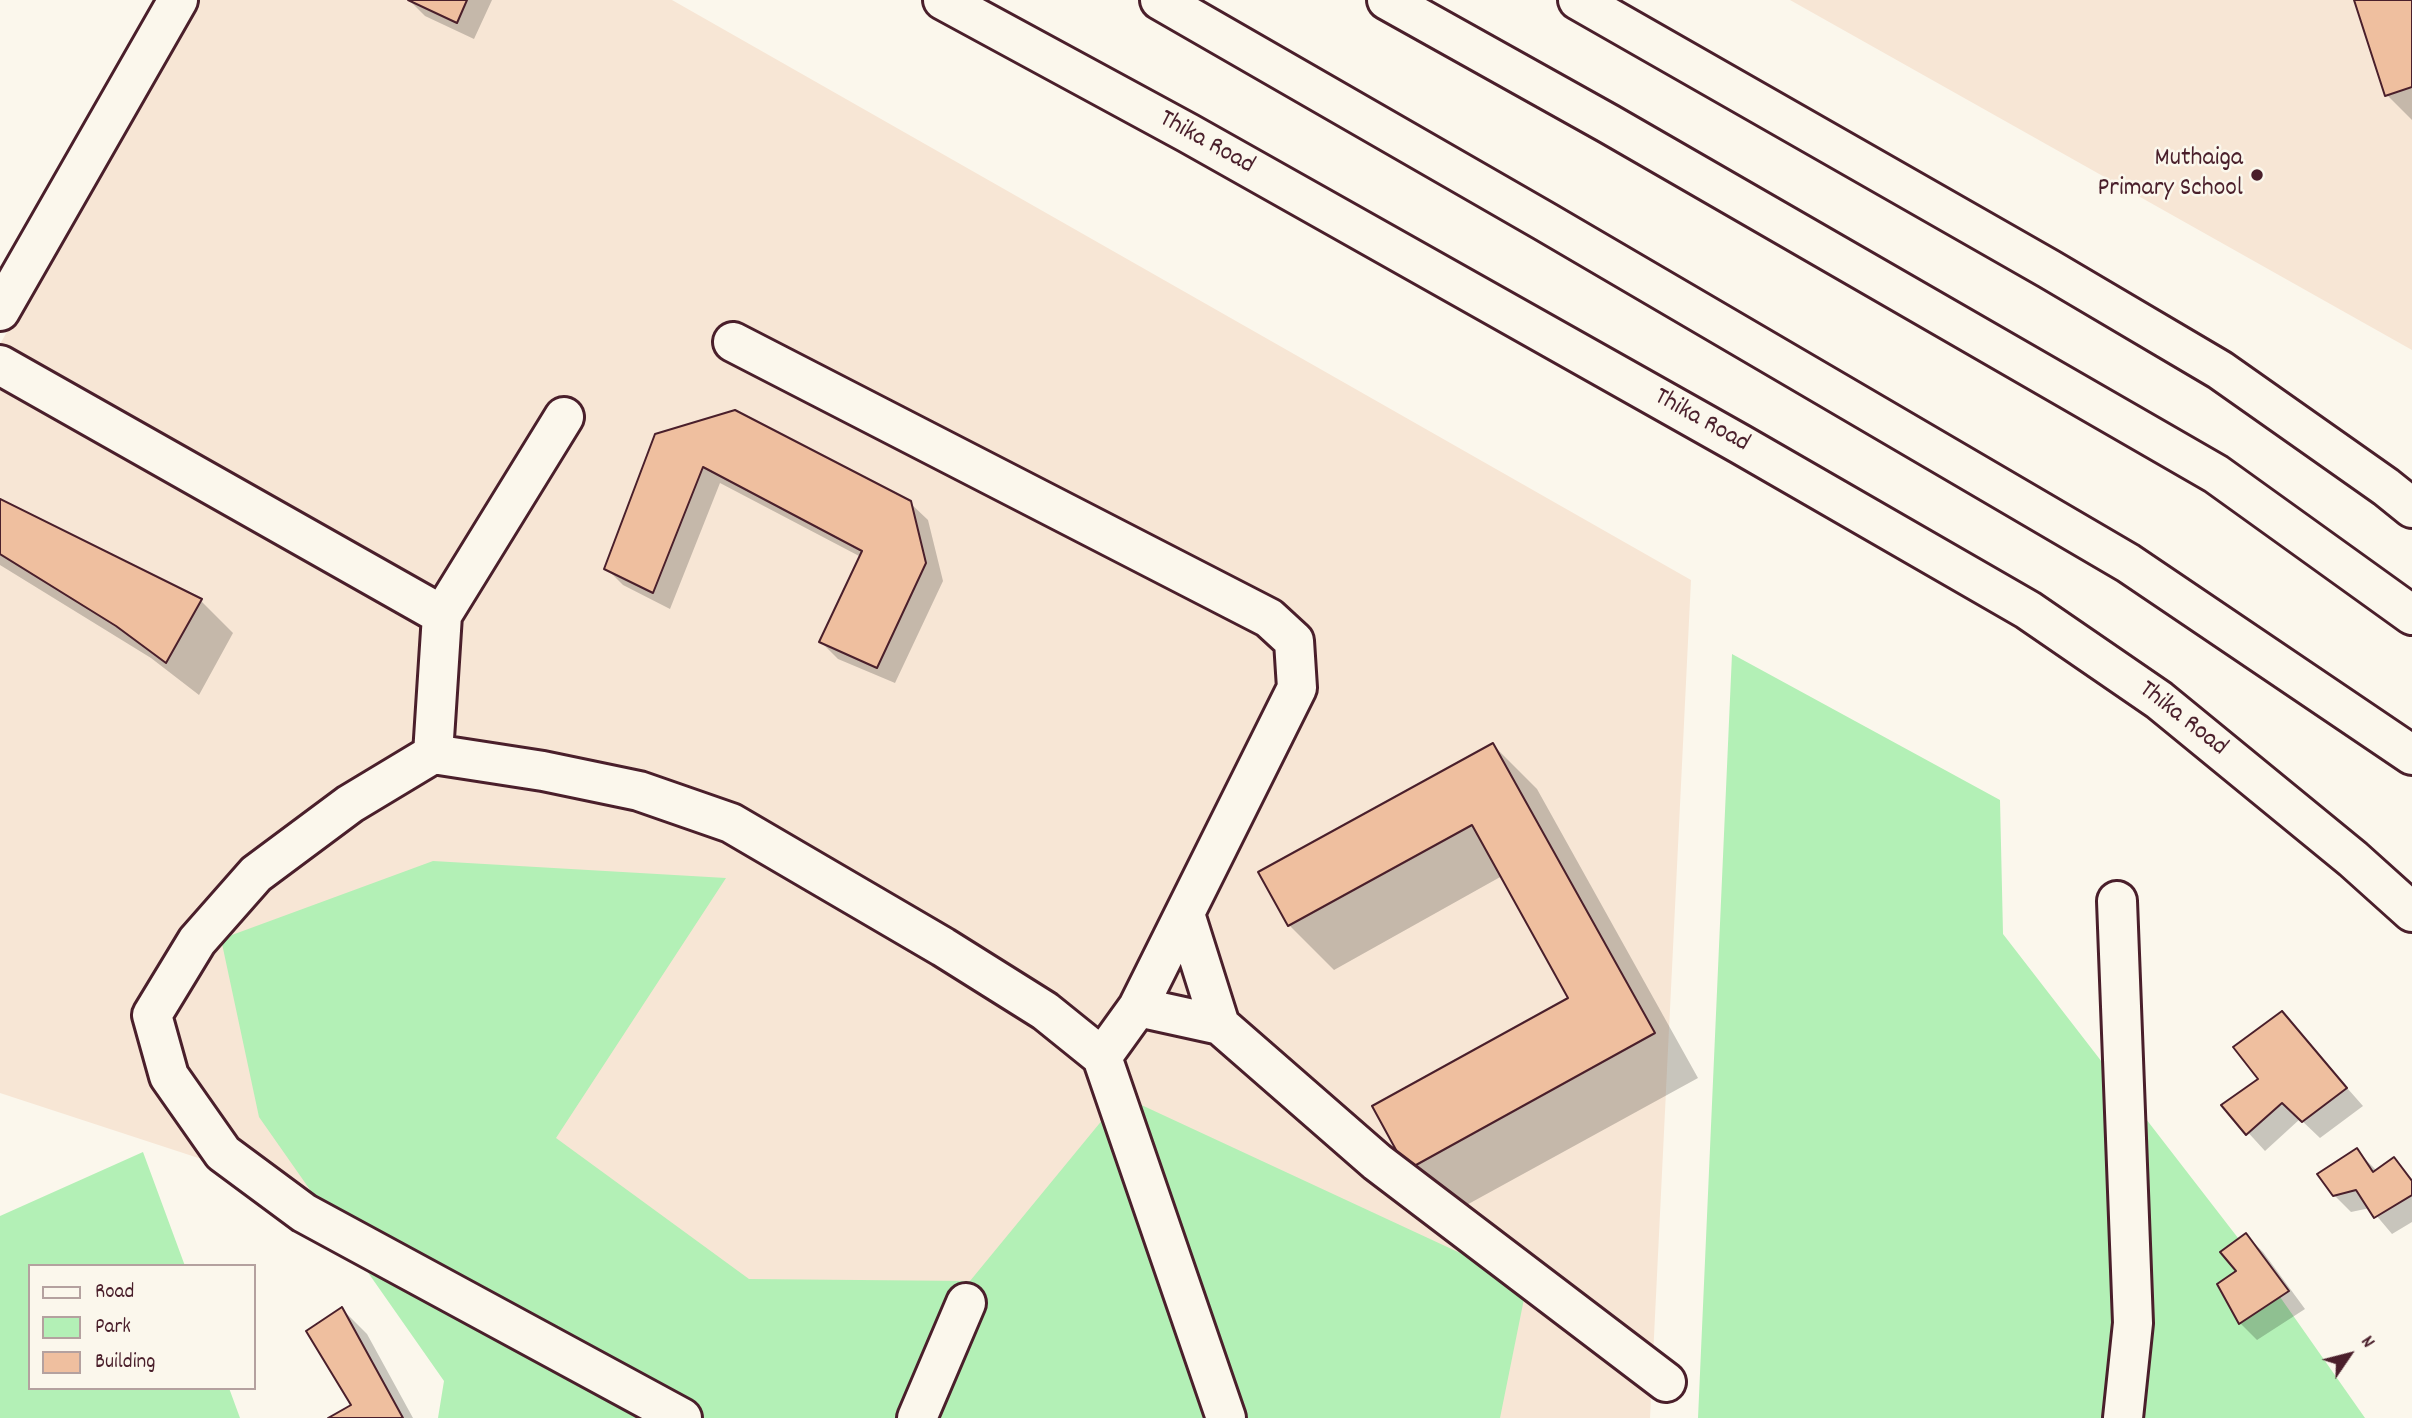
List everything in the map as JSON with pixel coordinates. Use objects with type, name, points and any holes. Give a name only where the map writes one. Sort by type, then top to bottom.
[{"type":"main road","points":[[0,311],[178,0]]},
{"type":"main road","name":"Thika Road","points":[[943,0],[1344,221],[2028,610],[2159,700],[2353,859],[2412,912]]},
{"type":"main road","points":[[1160,0],[1544,220],[2128,563],[2412,755]]},
{"type":"main road","points":[[1387,0],[2216,474],[2412,615]]},
{"type":"main road","points":[[1578,0],[2049,269],[2220,370],[2412,508]]},
{"type":"main road","points":[[733,342],[1269,618],[1294,642],[1297,688],[1138,1007],[1102,1057]]},
{"type":"main road","points":[[0,365],[442,615]]},
{"type":"main road","points":[[433,754],[442,615],[564,417]]},
{"type":"main road","points":[[682,1418],[304,1213],[223,1153],[169,1076],[152,1015],[197,941],[256,874],[350,804],[433,754],[639,790],[732,823],[943,947],[1045,1011],[1102,1057],[1226,1418]]},
{"type":"main road","points":[[2117,901],[2133,1323],[2123,1418]]},
{"type":"main road","points":[[1185,914],[1220,1025]]},
{"type":"main road","points":[[1138,1007],[1220,1025],[1377,1162],[1666,1382]]},
{"type":"main road","points":[[917,1418],[966,1303]]},
{"type":"shaded area","points":[[198,0],[672,0],[1691,580],[1650,1418],[719,1418],[290,1188],[0,1093],[0,344]]},
{"type":"shaded area","name":"Muthaiga Primary School","points":[[1790,0],[2412,0],[2412,350]]},
{"type":"green space","points":[[1732,654],[2000,800],[2003,934],[2245,1247],[2365,1418],[1698,1418]]},
{"type":"green space","points":[[433,861],[726,878],[556,1138],[749,1279],[970,1281],[1122,1096],[1527,1284],[1500,1418],[438,1418],[444,1381],[259,1117],[221,939]]},
{"type":"green space","points":[[143,1152],[184,1264],[28,1264],[28,1390],[230,1390],[240,1418],[0,1418],[0,1216]]},
{"type":"building","points":[[408,0],[467,0],[457,23]]},
{"type":"building","points":[[2354,0],[2412,0],[2412,87],[2385,96]]},
{"type":"building","points":[[735,410],[911,501],[926,563],[877,668],[819,642],[862,551],[703,467],[653,593],[604,569],[655,434]]},
{"type":"building","points":[[0,499],[202,599],[166,663],[116,626],[0,554]]},
{"type":"building","points":[[1493,743],[1655,1033],[1407,1170],[1372,1106],[1568,998],[1472,825],[1288,926],[1258,872]]},
{"type":"building","points":[[2282,1011],[2347,1088],[2302,1122],[2282,1103],[2246,1135],[2221,1105],[2258,1079],[2233,1047]]},
{"type":"building","points":[[2357,1148],[2373,1172],[2394,1157],[2412,1181],[2412,1195],[2374,1218],[2356,1190],[2333,1196],[2317,1174]]},
{"type":"building","points":[[2246,1233],[2289,1291],[2239,1324],[2217,1284],[2236,1271],[2220,1252]]},
{"type":"building","points":[[342,1307],[403,1418],[328,1418],[351,1405],[306,1331]]},
{"type":"place","name":"Muthaiga Primary School","points":[[2257,175]]}]
